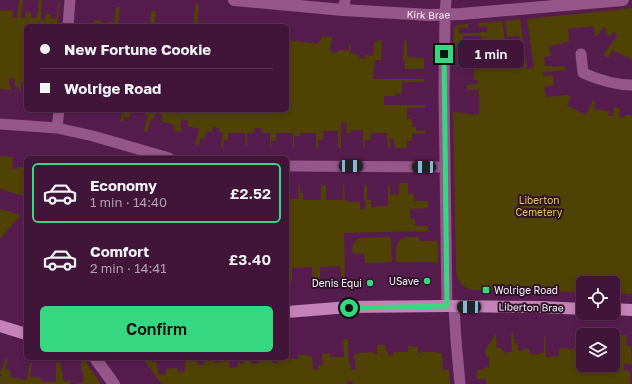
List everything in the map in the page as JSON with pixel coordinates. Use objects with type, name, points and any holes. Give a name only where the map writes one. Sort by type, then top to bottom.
[{"type":"main road","name":"Liberton Brae","points":[[289,312],[349,308],[576,308]]},
{"type":"main road","points":[[620,310],[632,310]]},
{"type":"main road","points":[[0,326],[24,334]]},
{"type":"street","points":[[68,24],[70,0]]},
{"type":"street","name":"Kirk Brae","points":[[234,0],[344,5],[430,15],[623,0]]},
{"type":"street","points":[[446,0],[444,15],[444,93],[451,307],[460,384]]},
{"type":"street","points":[[581,54],[584,78],[632,85]]},
{"type":"street","points":[[57,128],[59,112]]},
{"type":"street","points":[[0,124],[57,128],[94,136],[162,156]]},
{"type":"street","points":[[289,166],[446,167]]},
{"type":"street","points":[[96,360],[114,384]]},
{"type":"green space","points":[[19,0],[23,0],[21,18],[25,18],[26,12],[31,13],[32,18],[35,18],[37,17],[39,0],[42,0],[41,20],[45,20],[46,14],[51,14],[50,18],[56,19],[60,1],[57,24],[44,24],[39,22],[38,24],[24,24],[24,82],[21,82],[21,91],[18,91],[19,87],[14,86],[15,79],[10,78],[9,85],[11,86],[9,96],[10,90],[0,89],[0,10],[13,11],[13,18],[17,18]]},
{"type":"green space","points":[[196,3],[199,4],[197,24],[193,24]]},
{"type":"green space","points":[[116,7],[120,7],[118,23],[128,24],[108,24],[108,22],[114,22]]},
{"type":"green space","name":"Liberton Cemetery","points":[[632,8],[632,64],[631,59],[612,50],[609,58],[603,55],[617,36],[614,32],[609,36],[605,33],[607,30],[604,27],[597,36],[595,36],[593,26],[568,29],[569,42],[549,46],[551,56],[544,57],[545,66],[564,66],[565,70],[543,72],[544,76],[553,75],[554,85],[544,87],[546,97],[571,96],[567,105],[586,115],[593,100],[595,101],[594,109],[609,111],[608,116],[613,116],[614,107],[620,108],[619,117],[624,118],[625,115],[632,115],[632,294],[620,293],[620,276],[576,276],[576,293],[550,291],[548,288],[536,288],[535,291],[473,290],[466,288],[459,281],[456,271],[453,112],[479,115],[479,90],[467,90],[467,85],[478,84],[478,80],[474,80],[474,62],[463,61],[463,58],[475,58],[475,47],[481,47],[482,36],[463,36],[463,43],[459,43],[453,52],[454,28],[458,25],[468,24],[469,27],[459,28],[459,34],[487,32],[487,26],[478,27],[478,23],[502,21],[506,48],[495,50],[496,57],[521,53],[519,36],[507,37],[505,21],[520,19],[527,69],[534,68],[527,19]]},
{"type":"green space","points":[[151,11],[156,11],[154,24],[150,24]]},
{"type":"green space","points":[[94,20],[101,21],[101,24],[93,24]]},
{"type":"green space","points":[[323,36],[332,37],[330,51],[333,53],[338,52],[338,50],[349,51],[349,45],[351,45],[350,53],[360,55],[359,58],[365,59],[365,55],[373,56],[374,42],[377,42],[378,40],[382,41],[381,60],[375,60],[373,79],[424,79],[424,82],[402,82],[402,93],[395,94],[395,96],[384,96],[384,105],[425,105],[425,108],[407,108],[407,119],[412,119],[412,127],[416,127],[416,131],[425,131],[425,133],[412,134],[412,141],[407,141],[407,148],[395,148],[394,139],[390,139],[390,148],[388,148],[387,133],[371,133],[370,140],[365,140],[363,148],[363,130],[351,130],[351,133],[346,133],[347,123],[341,122],[341,148],[338,148],[338,131],[323,131],[323,140],[318,140],[318,147],[316,148],[316,133],[300,133],[300,136],[294,136],[293,148],[293,133],[276,133],[276,141],[271,141],[270,147],[270,133],[262,133],[261,128],[255,128],[254,133],[247,133],[247,146],[245,133],[228,133],[228,140],[224,140],[223,148],[221,147],[223,133],[219,132],[219,128],[213,127],[212,132],[206,131],[205,139],[200,138],[199,145],[195,145],[199,129],[187,126],[188,121],[182,119],[180,127],[182,128],[181,132],[173,130],[174,125],[161,121],[162,115],[156,113],[154,119],[151,119],[147,132],[144,131],[148,115],[138,112],[289,112],[289,40],[318,44]]},
{"type":"green space","points":[[407,40],[407,57],[424,58],[424,69],[405,69],[405,61],[403,61],[404,41]]},
{"type":"green space","points":[[122,112],[131,112],[129,118],[124,117],[123,122],[120,121]]},
{"type":"green space","points":[[0,156],[13,157],[12,169],[24,167],[24,196],[0,189]]},
{"type":"green space","points":[[399,183],[408,183],[408,194],[414,194],[414,201],[428,201],[428,208],[410,209],[410,219],[415,219],[415,226],[428,226],[428,231],[344,233],[345,280],[341,280],[340,266],[320,267],[320,280],[313,280],[312,267],[292,268],[292,281],[289,281],[289,199],[298,199],[299,185],[300,193],[303,193],[303,200],[321,200],[321,185],[326,185],[326,200],[343,200],[344,185],[345,201],[360,202],[360,209],[365,209],[366,201],[364,201],[364,185],[367,185],[367,200],[371,200],[371,207],[388,206],[388,185],[390,185],[390,195],[399,194]]},
{"type":"green space","points":[[0,209],[21,215],[0,239]]},
{"type":"green space","points":[[391,237],[392,262],[365,263],[364,254],[352,253],[353,244],[360,238]]},
{"type":"green space","points":[[405,237],[419,237],[420,241],[438,241],[438,263],[396,262],[397,244]]},
{"type":"green space","points":[[576,333],[576,372],[620,372],[620,335],[626,335],[627,346],[631,346],[632,365],[630,365],[630,363],[624,364],[624,370],[630,371],[630,384],[486,384],[486,379],[477,379],[477,370],[483,370],[483,368],[489,367],[489,357],[486,357],[485,350],[495,335],[497,348],[501,348],[503,353],[512,352],[511,334],[513,334],[514,343],[518,343],[518,351],[522,351],[522,349],[530,349],[530,354],[544,353],[545,336],[546,357],[559,356],[559,349],[567,348],[568,350],[571,350],[571,348],[575,350]]},
{"type":"green space","points":[[343,339],[348,339],[348,356],[351,370],[356,369],[354,354],[373,352],[373,354],[377,354],[377,345],[386,345],[386,352],[388,352],[388,355],[393,355],[393,352],[408,352],[408,346],[418,347],[418,353],[442,353],[443,370],[449,370],[450,384],[353,384],[352,381],[347,382],[347,384],[162,384],[144,360],[152,360],[152,362],[156,361],[159,375],[166,374],[166,369],[177,368],[178,372],[185,371],[185,360],[194,360],[197,361],[198,365],[204,365],[204,360],[214,360],[215,363],[221,362],[221,360],[228,360],[230,368],[238,367],[238,360],[240,364],[244,363],[244,360],[251,360],[252,364],[259,363],[258,360],[272,360],[273,363],[278,363],[278,360],[298,359],[298,355],[308,355],[312,356],[314,370],[318,370],[318,366],[323,365],[322,354],[330,353],[330,357],[344,357]]},
{"type":"green space","points":[[6,358],[8,360],[5,369],[11,371],[10,377],[27,380],[30,363],[32,363],[30,377],[41,378],[42,382],[56,382],[56,363],[60,362],[64,382],[71,381],[71,384],[0,384],[2,374],[0,374],[0,370],[1,371]]},
{"type":"green space","points":[[80,360],[84,360],[101,384],[75,384],[84,382]]},
{"type":"place","name":"USave","points":[[427,281]]},
{"type":"place","name":"Denis Equi","points":[[370,283]]},
{"type":"place","name":"Wolrige Road","points":[[486,290]]},
{"type":"route","points":[[349,308],[447,306],[444,54]]}]
